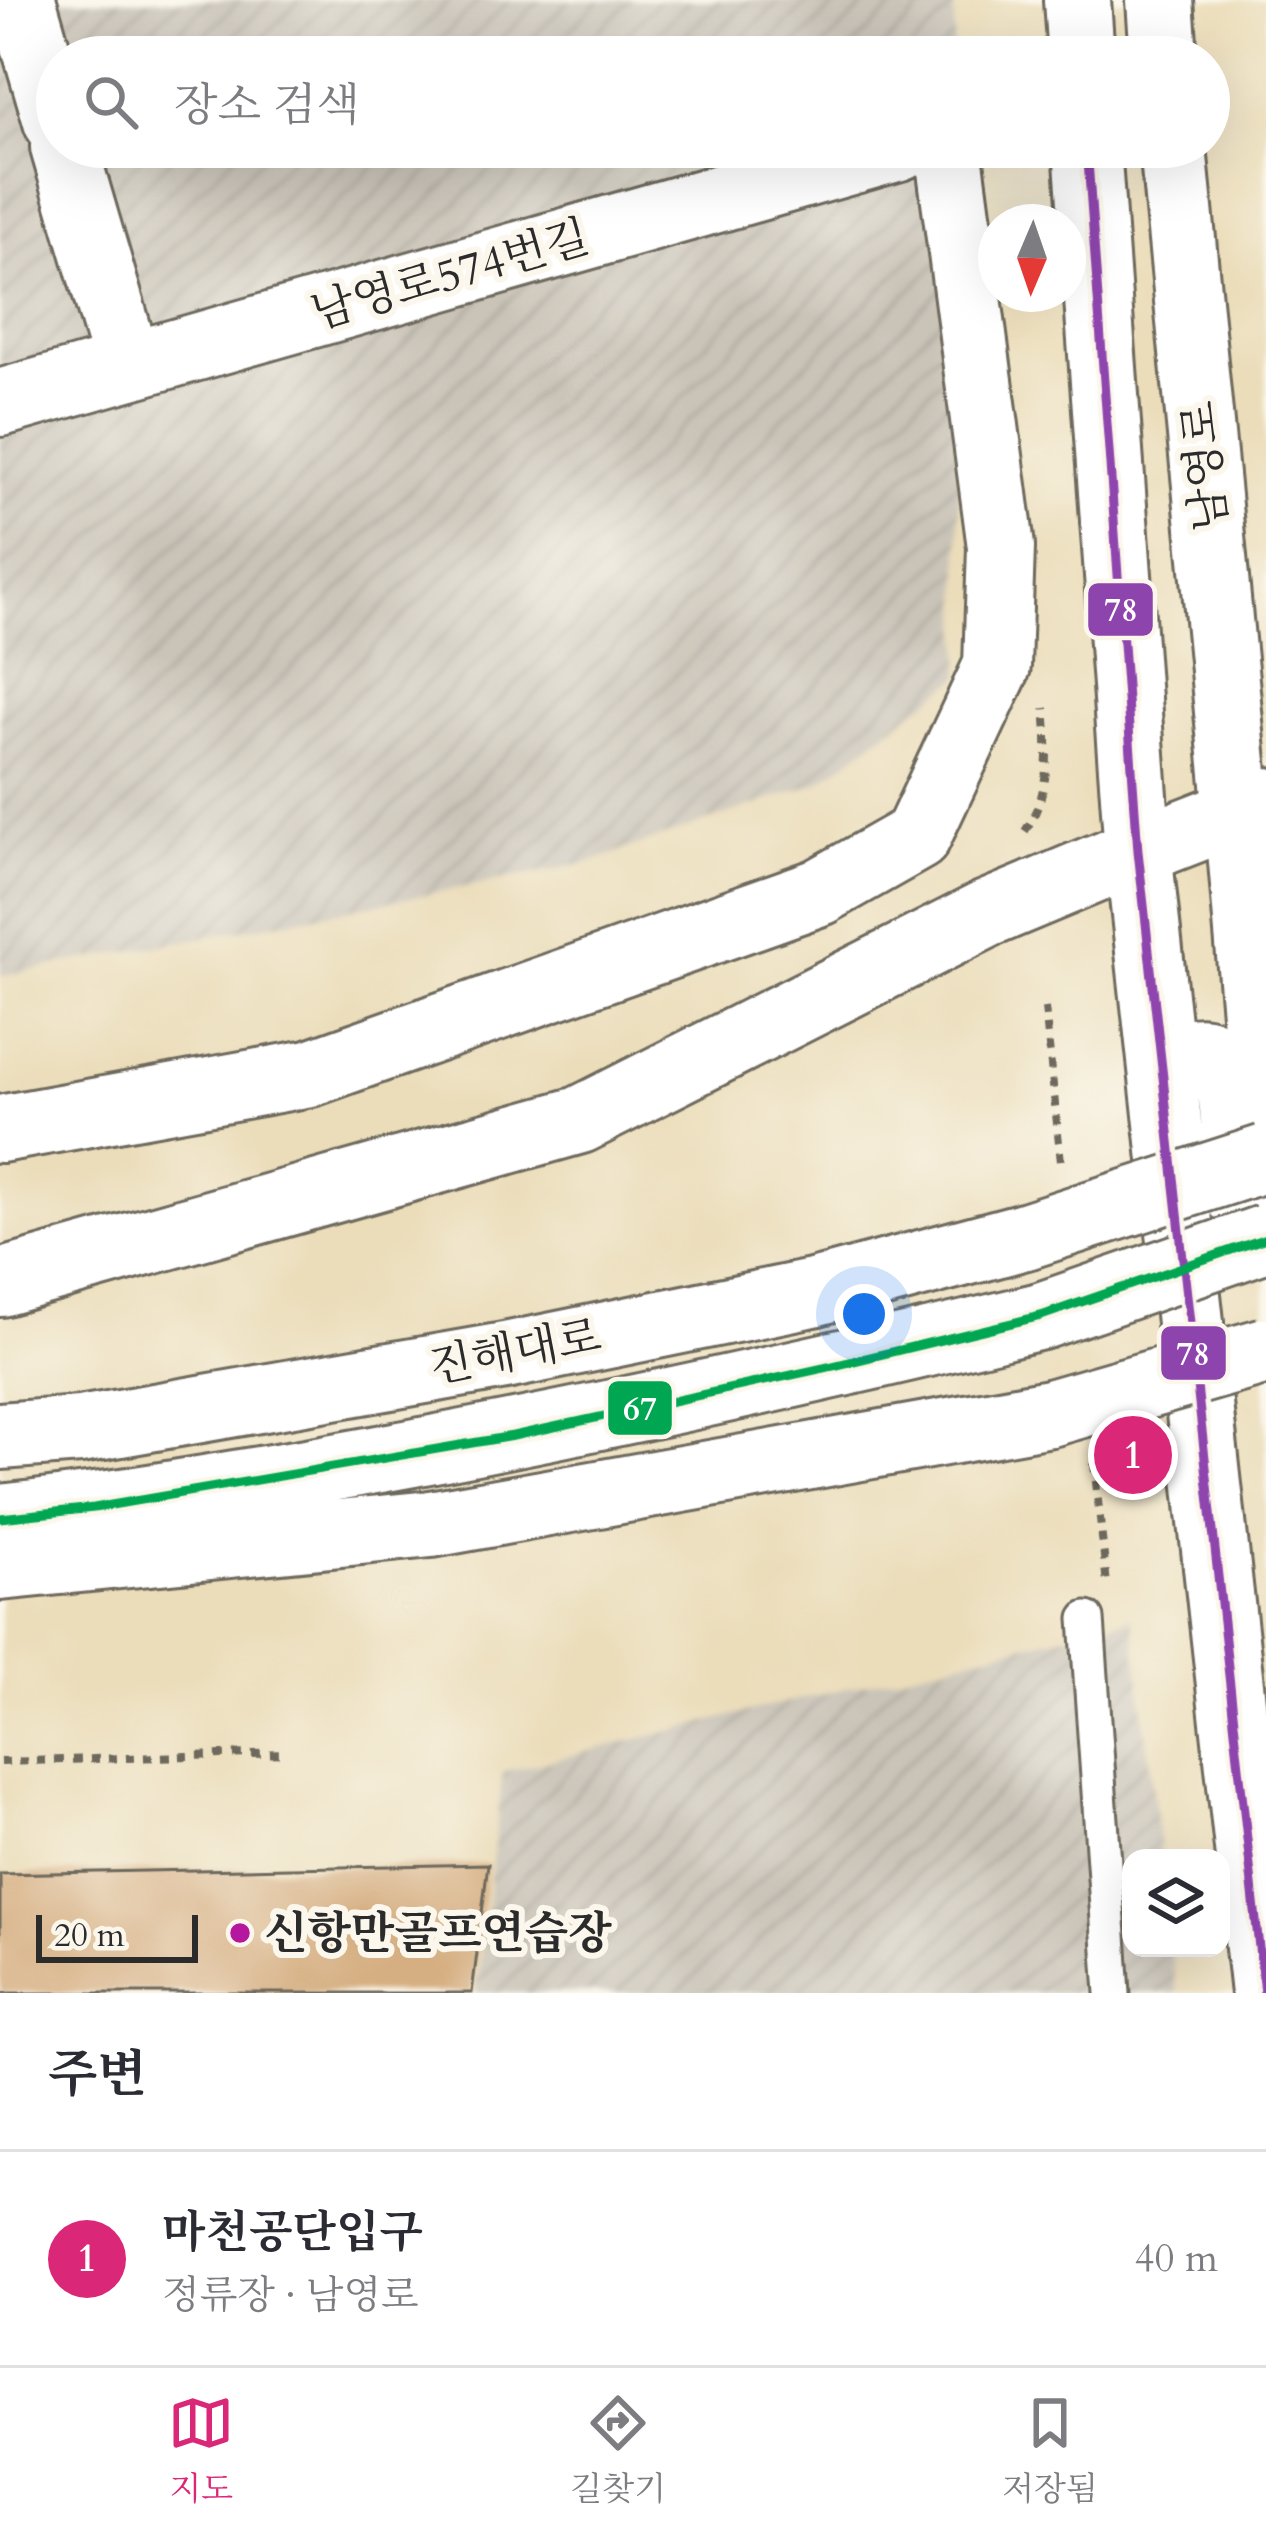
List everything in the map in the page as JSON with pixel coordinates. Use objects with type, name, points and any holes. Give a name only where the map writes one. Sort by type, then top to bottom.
[{"type":"main road","points":[[22,0],[36,49]]},
{"type":"main road","points":[[1077,0],[1080,36]]},
{"type":"main road","points":[[1160,0],[1163,36]]},
{"type":"main road","points":[[70,168],[128,366]]},
{"type":"main road","name":"남영로574번길","points":[[0,403],[825,168]]},
{"type":"main road","points":[[0,1129],[310,1072],[820,892],[917,837],[997,666],[1001,547],[951,168]]},
{"type":"main road","name":"남영로","points":[[1089,168],[1138,851],[1264,1993]]},
{"type":"main road","name":"남영로","points":[[1176,168],[1252,807],[1266,1144]]},
{"type":"main road","points":[[0,1282],[580,1120],[987,914],[1252,807]]},
{"type":"main road","points":[[1163,1067],[1184,1051],[1207,1049],[1221,1057],[1229,1077],[1236,1192],[1266,1211]]},
{"type":"main road","name":"진해대로","points":[[0,1436],[80,1430],[505,1356],[813,1293],[1024,1236],[1266,1158]]},
{"type":"main road","name":"진해대로","points":[[0,1518],[94,1508],[513,1436],[833,1366],[1041,1316],[1266,1238]]},
{"type":"main road","points":[[0,1567],[431,1523],[1050,1413],[1266,1351]]},
{"type":"lane","points":[[1088,1619],[1113,1993]]},
{"type":"path","points":[[1007,839],[1026,830],[1043,801],[1048,737]]},
{"type":"path","points":[[0,1762],[284,1753]]},
{"type":"shaded area","points":[[0,0],[954,0],[954,36],[36,36],[36,168],[955,168],[961,676],[816,784],[584,864],[0,976]]},
{"type":"shaded area","points":[[1133,1618],[1160,1849],[1122,1849],[1122,1957],[1172,1957],[1177,1993],[476,1993],[503,1772]]},
{"type":"building","name":"신항만골프연습장","points":[[488,1864],[472,1993],[0,1993],[0,1874]]},
{"type":"transit line","name":"78","points":[[1089,168],[1138,851],[1264,1993]]},
{"type":"transit line","name":"67","points":[[0,1518],[94,1508],[513,1436],[833,1366],[1041,1316],[1266,1238]]},
{"type":"place","name":"마천공단입구","points":[[1133,1455]]},
{"type":"place","name":"신항만골프연습장","points":[[240,1933]]}]
